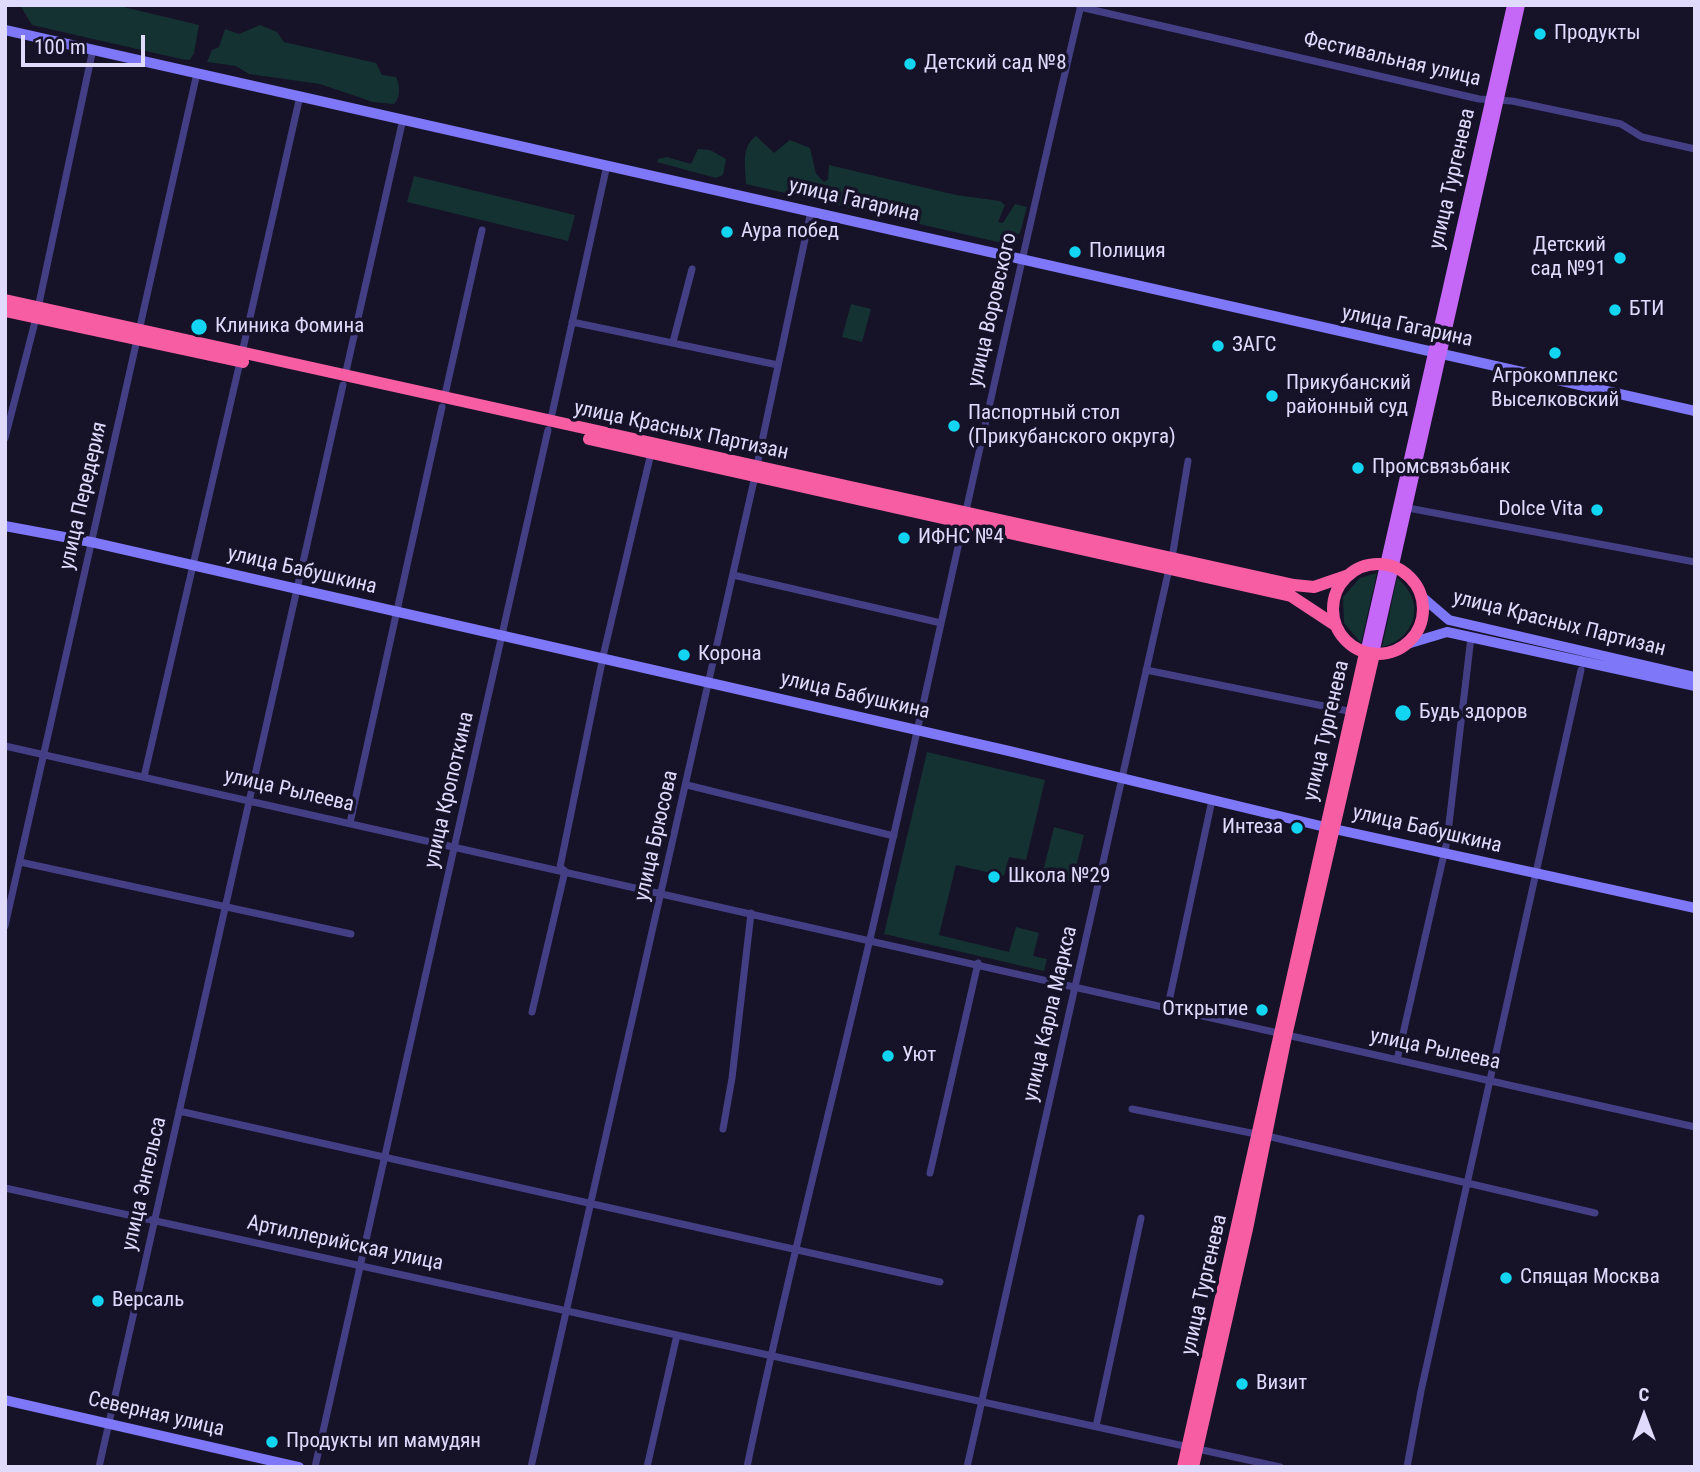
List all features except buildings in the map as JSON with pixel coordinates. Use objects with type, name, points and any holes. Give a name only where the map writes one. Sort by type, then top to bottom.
[{"type":"highway","name":"улица Красных Партизан","points":[[5,300],[37,313]]},
{"type":"highway","name":"улица Красных Партизан","points":[[5,311],[37,313],[139,335],[1170,563],[1314,587],[1372,565],[1389,566]]},
{"type":"highway","name":"улица Красных Партизан","points":[[549,427],[651,453],[756,471]]},
{"type":"highway","name":"улица Красных Партизан","points":[[1170,563],[1291,596],[1335,625],[1347,642],[1369,654]]},
{"type":"highway","points":[[1369,654],[1394,652],[1407,644],[1420,626],[1423,611],[1421,596],[1411,578],[1389,566]]},
{"type":"highway","points":[[1335,625],[1333,603],[1336,593],[1349,575]]},
{"type":"highway","name":"улица Тургенева","points":[[1330,828],[1353,712],[1369,654]]},
{"type":"highway","name":"улица Тургенева","points":[[1183,1467],[1192,1448],[1369,654]]},
{"type":"highway","name":"улица Тургенева","points":[[1192,1448],[1193,1467]]},
{"type":"main road","name":"улица Тургенева","points":[[1495,101],[1512,5]]},
{"type":"main road","name":"улица Тургенева","points":[[1369,654],[1495,101],[1520,5]]},
{"type":"main road","name":"улица Тургенева","points":[[1389,566],[1408,508],[1438,352]]},
{"type":"street","name":"Фестивальная улица","points":[[1081,6],[1495,101],[1512,101],[1621,124],[1642,137],[1695,149]]},
{"type":"street","name":"улица Воровского","points":[[747,1467],[795,1250],[822,1148],[894,836],[1022,258],[1081,6]]},
{"type":"street","name":"улица Гагарина","points":[[5,30],[1695,411]]},
{"type":"street","points":[[5,438],[37,313],[93,49]]},
{"type":"street","name":"улица Передерия","points":[[5,926],[197,73]]},
{"type":"street","points":[[144,776],[300,96]]},
{"type":"street","name":"улица Энгельса","points":[[99,1467],[402,119]]},
{"type":"street","name":"улица Кропоткина","points":[[314,1467],[607,165]]},
{"type":"street","name":"улица Брюсова","points":[[531,1467],[687,785],[706,682],[733,575],[811,211]]},
{"type":"street","points":[[350,823],[482,230]]},
{"type":"street","points":[[673,342],[692,268]]},
{"type":"street","points":[[572,322],[778,365]]},
{"type":"street","points":[[532,1012],[565,871],[560,867],[603,659],[651,453]]},
{"type":"street","name":"улица Карла Маркса","points":[[967,1467],[1170,563],[1188,461]]},
{"type":"street","points":[[1408,508],[1695,562]]},
{"type":"street","name":"улица Бабушкина","points":[[5,526],[91,542],[917,730],[1443,854],[1695,908]]},
{"type":"street","points":[[733,575],[941,623]]},
{"type":"street","name":"улица Красных Партизан","points":[[1421,596],[1449,620],[1695,677]]},
{"type":"street","name":"улица Красных Партизан","points":[[1407,644],[1437,633],[1471,637],[1695,686]]},
{"type":"street","points":[[1397,1060],[1443,854],[1456,775],[1471,637]]},
{"type":"street","points":[[1146,670],[1353,712]]},
{"type":"street","points":[[1407,1467],[1581,670]]},
{"type":"street","name":"улица Рылеева","points":[[5,746],[978,963],[1695,1128]]},
{"type":"street","points":[[687,785],[894,836]]},
{"type":"street","points":[[1168,1006],[1212,800]]},
{"type":"street","points":[[20,862],[351,934]]},
{"type":"street","points":[[723,1129],[732,1077],[751,913]]},
{"type":"street","points":[[930,1173],[978,963]]},
{"type":"street","points":[[1132,1109],[1262,1135],[1595,1213]]},
{"type":"street","points":[[180,1111],[940,1282]]},
{"type":"street","name":"Артиллерийская улица","points":[[5,1188],[1280,1467]]},
{"type":"street","points":[[1096,1426],[1141,1217]]},
{"type":"street","points":[[647,1467],[677,1335]]},
{"type":"street","name":"Северная улица","points":[[5,1400],[299,1467]]},
{"type":"green space","points":[[20,5],[115,5],[199,25],[194,53],[190,60],[181,59],[32,25]]},
{"type":"green space","points":[[260,25],[277,32],[284,42],[376,63],[382,75],[396,77],[398,98],[394,104],[373,102],[320,84],[249,74],[236,66],[207,62],[212,50],[219,47],[225,29],[239,34]]},
{"type":"green space","points":[[756,136],[774,153],[790,140],[810,148],[816,174],[824,182],[828,179],[829,165],[956,195],[1000,201],[1005,205],[998,222],[1003,223],[1015,204],[1027,207],[1020,233],[1002,243],[746,184],[746,152]]},
{"type":"green space","points":[[698,149],[710,150],[726,159],[723,175],[716,178],[657,162],[658,159],[667,157],[691,164]]},
{"type":"green space","points":[[414,176],[575,215],[568,241],[407,202]]},
{"type":"green space","points":[[851,304],[871,309],[862,342],[842,337]]},
{"type":"green space","points":[[1377,573],[1361,643],[1344,623],[1343,597],[1360,578]]},
{"type":"green space","points":[[1397,578],[1412,597],[1414,618],[1403,636],[1382,647]]},
{"type":"green space","points":[[927,752],[1045,780],[1026,860],[1009,857],[1004,876],[956,865],[939,935],[1009,952],[1016,927],[1039,933],[1033,956],[1047,959],[1044,971],[884,934]]},
{"type":"green space","points":[[1054,827],[1084,835],[1072,883],[1042,876]]},
{"type":"place","name":"Продукты","points":[[1540,34]]},
{"type":"place","name":"Детский сад №8","points":[[910,64]]},
{"type":"place","name":"Аура побед","points":[[727,232]]},
{"type":"place","name":"Полиция","points":[[1075,252]]},
{"type":"place","name":"Детский сад №91","points":[[1620,258]]},
{"type":"place","name":"БТИ","points":[[1615,310]]},
{"type":"place","name":"Клиника Фомина","points":[[199,327]]},
{"type":"place","name":"ЗАГС","points":[[1218,346]]},
{"type":"place","name":"Агрокомплекс Выселковский","points":[[1555,353]]},
{"type":"place","name":"Прикубанский районный суд","points":[[1272,396]]},
{"type":"place","name":"Паспортный стол (Прикубанского округа)","points":[[954,426]]},
{"type":"place","name":"Промсвязьбанк","points":[[1358,468]]},
{"type":"place","name":"Dolce Vita","points":[[1597,510]]},
{"type":"place","name":"ИФНС №4","points":[[904,538]]},
{"type":"place","name":"Корона","points":[[684,655]]},
{"type":"place","name":"Будь здоров","points":[[1403,713]]},
{"type":"place","name":"Интеза","points":[[1297,828]]},
{"type":"place","name":"Школа №29","points":[[994,877]]},
{"type":"place","name":"Открытие","points":[[1262,1010]]},
{"type":"place","name":"Уют","points":[[888,1056]]},
{"type":"place","name":"Спящая Москва","points":[[1506,1278]]},
{"type":"place","name":"Версаль","points":[[98,1301]]},
{"type":"place","name":"Визит","points":[[1242,1384]]},
{"type":"place","name":"Продукты ип мамудян","points":[[272,1442]]}]
